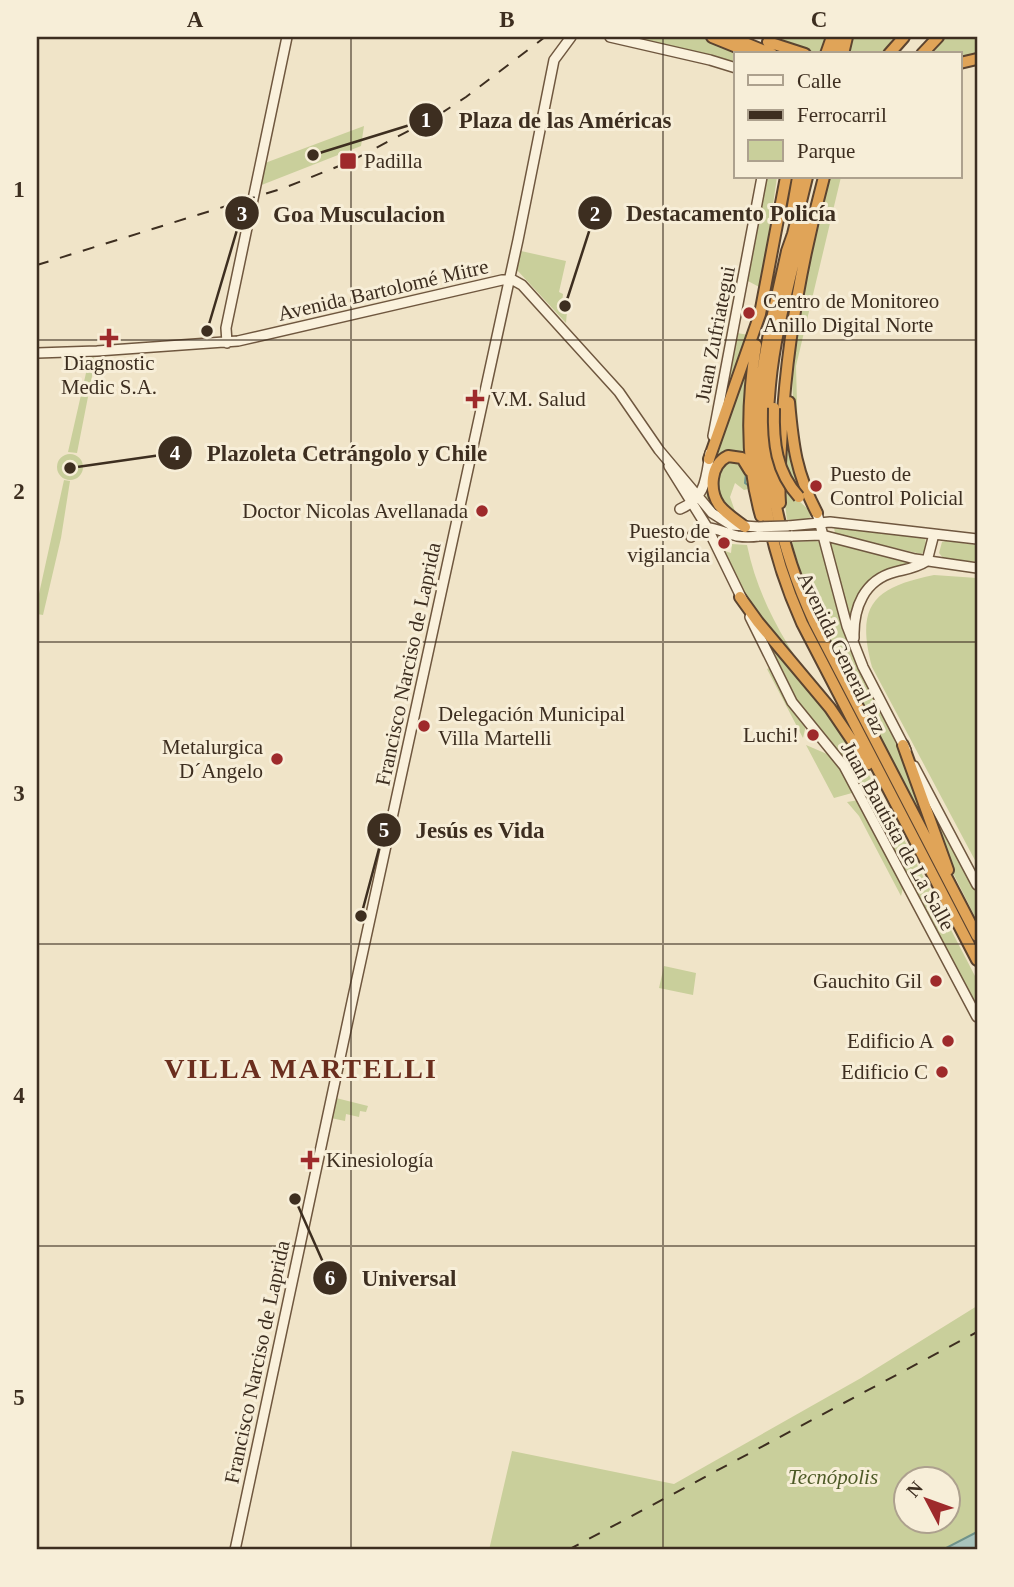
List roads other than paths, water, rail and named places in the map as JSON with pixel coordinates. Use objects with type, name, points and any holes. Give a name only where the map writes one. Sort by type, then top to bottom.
[{"type":"highway","points":[[712,37],[749,52]]},
{"type":"highway","points":[[730,37],[767,52]]},
{"type":"highway","points":[[756,37],[799,52]]},
{"type":"highway","points":[[891,52],[904,37]]},
{"type":"highway","points":[[924,52],[938,37]]},
{"type":"highway","points":[[768,42],[786,52]]},
{"type":"highway","points":[[771,256],[770,238],[779,178]]},
{"type":"highway","points":[[782,571],[762,520],[751,474],[750,396],[760,314],[786,178]]},
{"type":"highway","points":[[787,251],[798,178]]},
{"type":"highway","name":"Avenida General Paz","points":[[807,178],[787,251],[764,359],[759,430],[766,512],[782,571],[802,623],[896,805],[973,940]]},
{"type":"highway","name":"Avenida General Paz","points":[[787,532],[775,509],[771,486],[768,415],[773,359],[815,178]]},
{"type":"highway","name":"Avenida General Paz","points":[[824,178],[800,277],[786,374],[779,471],[797,584],[954,893],[973,940],[977,960]]},
{"type":"highway","points":[[788,288],[774,408],[778,463],[786,481],[818,518]]},
{"type":"highway","points":[[709,459],[760,314]]},
{"type":"highway","points":[[786,374],[797,466],[818,518]]},
{"type":"highway","points":[[745,527],[719,505],[714,494],[713,477],[725,457],[734,456],[743,460],[751,474]]},
{"type":"highway","points":[[740,597],[836,716],[896,805]]},
{"type":"highway","points":[[903,745],[948,869],[954,893]]},
{"type":"highway","points":[[973,940],[977,967]]},
{"type":"main road","points":[[226,343],[226,328],[287,37]]},
{"type":"main road","name":"Francisco Narciso de Laprida","points":[[235,1550],[536,158],[554,60],[571,37]]},
{"type":"main road","points":[[610,37],[734,67]]},
{"type":"main road","name":"Juan Zufriategui","points":[[699,498],[709,459],[762,178]]},
{"type":"main road","name":"Avenida Bartolomé Mitre","points":[[37,353],[226,343],[510,279],[522,285],[612,384],[659,450],[719,519]]},
{"type":"main road","name":"Avenida Bartolomé Mitre","points":[[659,450],[691,504]]},
{"type":"main road","points":[[680,509],[699,498]]},
{"type":"main road","name":"Juan Bautista de La Salle","points":[[699,498],[707,527]]},
{"type":"main road","points":[[691,504],[731,525],[759,532]]},
{"type":"main road","name":"Juan Bautista de La Salle","points":[[691,504],[707,527],[792,702],[844,766],[977,1017]]},
{"type":"main road","points":[[787,532],[818,518],[977,539]]},
{"type":"main road","name":"Avenida General Paz","points":[[818,518],[847,626],[863,667],[977,885]]},
{"type":"main road","points":[[691,537],[698,529],[707,527],[737,536],[759,532],[787,532],[822,536],[926,561],[977,568]]},
{"type":"main road","points":[[855,643],[856,611],[869,587],[886,575],[916,567],[926,561],[939,535]]},
{"type":"main road","points":[[939,535],[939,563]]},
{"type":"water","points":[[977,1532],[977,1550],[944,1550],[944,1549]]},
{"type":"waterway","points":[[746,473],[745,483],[749,486]]},
{"type":"railway","points":[[37,265],[284,188],[349,162],[437,116],[545,37]]},
{"type":"railway","points":[[568,1550],[977,1332]]},
{"type":"place","name":"Plaza de las Américas","points":[[313,155]]},
{"type":"place","name":"Padilla","points":[[348,161]]},
{"type":"place","name":"Destacamento Policía","points":[[565,306]]},
{"type":"place","name":"Centro de Monitoreo Anillo Digital Norte","points":[[749,313]]},
{"type":"place","name":"Goa Musculacion","points":[[207,331]]},
{"type":"place","name":"Diagnostic Medic S.A.","points":[[109,338]]},
{"type":"place","name":"V.M. Salud","points":[[475,399]]},
{"type":"place","name":"Plazoleta Cetrángolo y Chile","points":[[70,468]]},
{"type":"place","name":"Puesto de Control Policial","points":[[816,486]]},
{"type":"place","name":"Doctor Nicolas Avellanada","points":[[482,511]]},
{"type":"place","name":"Puesto de vigilancia","points":[[724,543]]},
{"type":"place","name":"Delegación Municipal Villa Martelli","points":[[424,726]]},
{"type":"place","name":"Luchi!","points":[[813,735]]},
{"type":"place","name":"Metalurgica D´Angelo","points":[[277,759]]},
{"type":"place","name":"Jesús es Vida","points":[[361,916]]},
{"type":"place","name":"Gauchito Gil","points":[[936,981]]},
{"type":"place","name":"Edificio A","points":[[948,1041]]},
{"type":"place","name":"Edificio C","points":[[942,1072]]},
{"type":"place","name":"Kinesiología","points":[[310,1160]]},
{"type":"place","name":"Universal","points":[[295,1199]]},
{"type":"district","name":"VILLA MARTELLI","points":[[301,1068]]},
{"type":"park label","name":"Tecnópolis","points":[[833,1477]]}]
